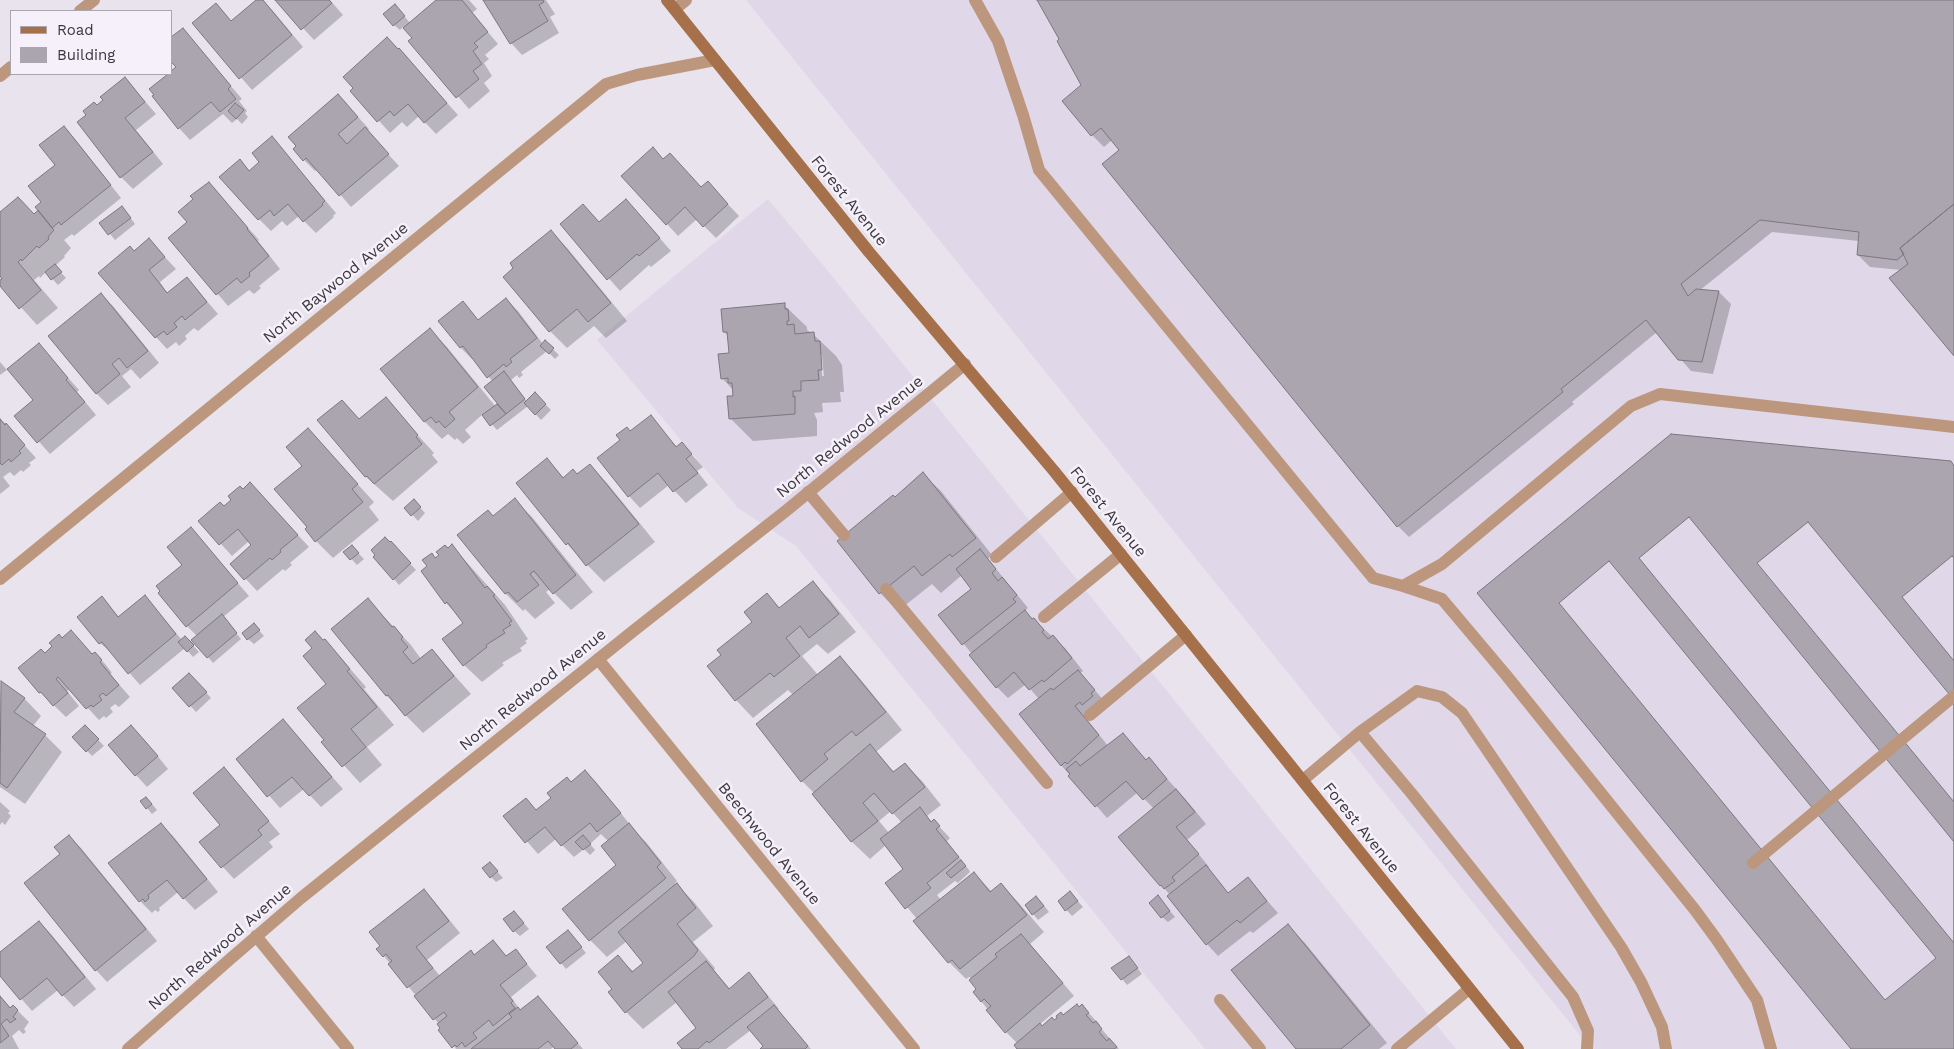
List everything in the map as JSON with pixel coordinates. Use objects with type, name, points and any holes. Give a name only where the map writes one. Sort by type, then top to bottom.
[{"type":"main road","name":"Forest Avenue","points":[[671,5],[869,252],[1072,492],[1518,1049]]},
{"type":"street","points":[[81,10],[94,0]]},
{"type":"street","points":[[671,5],[686,0]]},
{"type":"street","points":[[975,0],[998,42],[1023,115],[1039,170],[1373,578],[1442,598],[1506,674],[1718,940],[1757,1000],[1771,1049]]},
{"type":"street","name":"North Baywood Avenue","points":[[0,578],[606,84],[636,74],[715,60]]},
{"type":"street","points":[[0,76],[10,68]]},
{"type":"street","name":"North Redwood Avenue","points":[[128,1049],[256,936],[965,364]]},
{"type":"street","points":[[1403,586],[1442,564],[1631,406],[1660,394],[1954,427]]},
{"type":"street","points":[[808,492],[844,535]]},
{"type":"street","points":[[996,557],[1072,492]]},
{"type":"street","points":[[1044,617],[1121,554]]},
{"type":"street","points":[[886,589],[1047,783]]},
{"type":"street","points":[[1090,715],[1186,635]]},
{"type":"street","name":"Beechwood Avenue","points":[[598,659],[914,1049]]},
{"type":"street","points":[[1302,780],[1360,732],[1417,691],[1442,697],[1462,713],[1621,946],[1641,982],[1658,1020],[1666,1049]]},
{"type":"street","points":[[1753,863],[1954,696]]},
{"type":"street","points":[[1360,732],[1412,794],[1573,997],[1588,1031],[1587,1049]]},
{"type":"street","points":[[256,936],[348,1049]]},
{"type":"street","points":[[1397,1049],[1469,989]]},
{"type":"street","points":[[1220,1000],[1260,1049]]},
{"type":"shaded area","points":[[746,0],[1954,0],[1954,1049],[1591,1049]]},
{"type":"shaded area","points":[[768,199],[1456,1049],[1205,1049],[796,546],[738,508],[597,340]]},
{"type":"building","points":[[256,0],[263,0],[292,35],[239,79],[192,23],[216,3],[231,21]]},
{"type":"building","points":[[275,0],[329,0],[332,3],[301,30]]},
{"type":"building","points":[[436,0],[462,0],[488,32],[474,43],[478,47],[473,51],[482,64],[473,71],[479,79],[456,98],[408,41],[412,38],[403,28]]},
{"type":"building","points":[[483,0],[543,0],[544,2],[539,5],[548,21],[510,44]]},
{"type":"building","points":[[1037,0],[1954,0],[1954,204],[1900,248],[1904,254],[1897,260],[1857,255],[1859,232],[1760,220],[1681,284],[1688,296],[1696,289],[1719,291],[1702,362],[1678,360],[1646,320],[1561,389],[1563,392],[1397,527],[1102,164],[1119,150],[1101,128],[1091,136],[1062,101],[1081,85],[1057,41],[1059,39]]},
{"type":"building","points":[[395,4],[405,16],[393,26],[383,14]]},
{"type":"building","points":[[183,28],[231,86],[228,89],[236,99],[220,112],[211,102],[178,129],[152,96],[154,95],[149,89],[167,75],[172,75],[172,70],[176,67],[172,63],[172,36]]},
{"type":"building","points":[[387,37],[447,103],[424,123],[408,104],[394,116],[390,111],[377,122],[350,91],[353,88],[343,77]]},
{"type":"building","points":[[125,77],[145,102],[125,118],[153,152],[120,178],[77,122],[86,115],[83,111],[94,102],[97,105],[103,100],[100,97]]},
{"type":"building","points":[[338,94],[358,117],[338,134],[347,144],[365,127],[389,154],[339,196],[306,158],[303,161],[293,149],[296,146],[288,137]]},
{"type":"building","points":[[235,103],[244,110],[236,119],[228,111]]},
{"type":"building","points":[[64,126],[111,185],[61,225],[59,222],[52,228],[35,207],[41,202],[28,186],[55,165],[39,145]]},
{"type":"building","points":[[272,136],[325,201],[323,205],[303,222],[288,204],[274,216],[270,210],[258,220],[219,177],[240,159],[249,171],[259,162],[252,153]]},
{"type":"building","points":[[653,147],[663,159],[670,153],[701,187],[708,181],[728,204],[703,227],[685,207],[666,225],[621,176]]},
{"type":"building","points":[[209,182],[269,256],[249,273],[250,276],[241,283],[237,278],[216,295],[168,238],[187,222],[178,212],[193,199],[190,196]]},
{"type":"building","points":[[18,197],[34,214],[38,210],[54,230],[48,237],[49,239],[39,248],[37,246],[22,261],[21,259],[18,262],[41,290],[19,309],[0,286],[0,280],[2,279],[0,276],[0,212]]},
{"type":"building","points":[[626,199],[660,238],[639,256],[637,254],[607,280],[560,224],[583,204],[599,222]]},
{"type":"building","points":[[1954,204],[1954,356],[1889,278],[1908,264],[1900,248]]},
{"type":"building","points":[[122,206],[131,218],[108,235],[99,223]]},
{"type":"building","points":[[551,230],[611,303],[588,322],[577,309],[549,332],[503,277],[513,268],[510,263]]},
{"type":"building","points":[[149,238],[165,257],[149,270],[167,293],[187,277],[207,302],[185,320],[182,316],[174,323],[177,327],[167,335],[164,331],[155,338],[98,273],[130,246],[134,251]]},
{"type":"building","points":[[55,264],[62,272],[51,280],[45,272]]},
{"type":"building","points":[[101,293],[148,351],[127,368],[119,358],[112,364],[120,374],[96,394],[48,336]]},
{"type":"building","points":[[506,298],[537,338],[510,359],[512,362],[506,367],[504,364],[487,378],[463,346],[460,348],[438,321],[463,301],[478,320]]},
{"type":"building","points":[[785,303],[785,309],[788,309],[789,321],[787,321],[787,325],[794,324],[795,334],[814,332],[815,341],[820,341],[822,370],[818,370],[819,380],[801,381],[801,391],[793,391],[793,397],[795,396],[795,414],[729,419],[727,396],[733,396],[732,383],[728,383],[728,378],[721,379],[718,354],[729,353],[727,332],[723,332],[721,309]]},
{"type":"building","points":[[430,328],[478,387],[449,412],[455,419],[445,428],[439,421],[436,423],[431,417],[424,422],[380,369]]},
{"type":"building","points":[[545,340],[554,348],[549,354],[540,346]]},
{"type":"building","points":[[39,343],[85,402],[37,443],[14,416],[33,400],[7,369]]},
{"type":"building","points":[[504,371],[525,399],[506,414],[484,387]]},
{"type":"building","points":[[535,392],[546,404],[535,415],[524,403]]},
{"type":"building","points":[[386,397],[418,435],[416,437],[422,444],[374,484],[367,476],[365,477],[317,420],[342,400],[359,419]]},
{"type":"building","points":[[497,404],[506,414],[490,426],[482,415]]},
{"type":"building","points":[[651,415],[676,447],[682,442],[692,454],[686,459],[698,473],[673,492],[658,473],[628,497],[597,458],[620,440],[616,435],[627,427],[630,431]]},
{"type":"building","points":[[0,419],[5,425],[6,423],[25,445],[19,451],[21,453],[11,462],[9,459],[2,465],[0,463]]},
{"type":"building","points":[[308,428],[358,484],[352,489],[363,502],[315,542],[305,529],[307,527],[274,489],[302,466],[286,447]]},
{"type":"building","points":[[1671,434],[1951,461],[1954,466],[1954,1049],[1851,1049],[1477,593]]},
{"type":"building","points":[[547,458],[563,478],[573,469],[577,474],[590,464],[639,524],[586,566],[568,543],[566,545],[516,483]]},
{"type":"building","points":[[923,472],[976,538],[952,557],[950,554],[922,576],[914,566],[879,594],[837,541],[893,495],[895,497]]},
{"type":"building","points":[[250,482],[298,535],[280,550],[281,552],[272,560],[270,558],[244,580],[230,564],[251,545],[238,529],[219,545],[198,521],[220,502],[224,506],[231,500],[228,496],[240,486],[243,489]]},
{"type":"building","points":[[515,498],[576,575],[553,594],[534,571],[530,574],[539,585],[517,602],[508,592],[505,594],[457,535],[488,510],[493,516]]},
{"type":"building","points":[[414,499],[421,507],[411,516],[404,508]]},
{"type":"building","points":[[1689,517],[1954,842],[1954,943],[1639,558]]},
{"type":"building","points":[[1808,522],[1954,700],[1954,802],[1757,563]]},
{"type":"building","points":[[191,527],[238,583],[186,627],[158,593],[160,591],[156,586],[182,565],[167,547]]},
{"type":"building","points":[[385,537],[411,563],[393,580],[373,557],[375,555],[371,550]]},
{"type":"building","points":[[452,544],[485,588],[487,586],[495,595],[493,596],[512,621],[509,623],[511,625],[503,630],[505,633],[486,645],[487,647],[463,666],[442,639],[463,623],[447,602],[445,604],[421,571],[427,566],[422,560],[432,553],[435,558],[439,555],[436,552],[445,545],[448,548]]},
{"type":"building","points":[[352,545],[359,553],[350,560],[343,552]]},
{"type":"building","points":[[980,549],[996,569],[992,573],[998,581],[1002,577],[1017,595],[1013,599],[1016,602],[962,645],[938,615],[971,589],[956,569]]},
{"type":"building","points":[[1952,556],[1954,558],[1954,661],[1902,597]]},
{"type":"building","points":[[1609,561],[1936,958],[1885,1000],[1559,603]]},
{"type":"building","points":[[813,581],[839,614],[809,638],[800,626],[786,638],[800,656],[774,677],[770,673],[735,701],[707,666],[721,655],[717,650],[752,622],[744,612],[767,593],[779,608]]},
{"type":"building","points":[[145,595],[176,634],[128,674],[102,642],[99,644],[77,617],[102,596],[118,617]]},
{"type":"building","points":[[368,598],[392,627],[394,626],[403,637],[401,639],[408,647],[403,652],[413,664],[432,649],[454,676],[405,716],[388,695],[386,696],[331,629]]},
{"type":"building","points":[[1025,610],[1044,630],[1042,632],[1048,639],[1053,635],[1072,658],[1044,682],[1042,680],[1029,690],[1014,672],[996,688],[969,655]]},
{"type":"building","points":[[222,614],[237,633],[207,658],[191,640]]},
{"type":"building","points":[[254,623],[260,630],[247,640],[242,633]]},
{"type":"building","points":[[71,630],[92,654],[95,652],[102,660],[100,662],[119,685],[106,696],[103,693],[99,696],[102,700],[93,707],[91,705],[86,709],[58,677],[56,679],[68,693],[53,706],[18,668],[41,649],[45,653],[52,646],[49,643],[59,634],[62,638]]},
{"type":"building","points":[[315,631],[323,640],[325,639],[350,669],[347,671],[377,707],[351,729],[366,747],[342,767],[321,742],[324,740],[297,708],[326,684],[303,656],[312,648],[305,640]]},
{"type":"building","points":[[185,636],[194,645],[187,652],[178,642]]},
{"type":"building","points":[[840,656],[886,712],[856,736],[852,731],[824,754],[828,759],[801,782],[756,724]]},
{"type":"building","points":[[1078,670],[1095,690],[1091,693],[1093,696],[1082,705],[1080,702],[1075,706],[1099,735],[1067,764],[1065,762],[1061,766],[1019,714],[1051,688],[1053,690]]},
{"type":"building","points":[[189,673],[207,692],[189,707],[172,688]]},
{"type":"building","points":[[1,681],[25,698],[14,712],[46,734],[7,788],[0,783]]},
{"type":"building","points":[[283,719],[332,777],[309,796],[292,777],[267,797],[236,759]]},
{"type":"building","points":[[85,725],[99,739],[86,752],[72,737]]},
{"type":"building","points":[[131,725],[158,756],[135,776],[108,745]]},
{"type":"building","points":[[1123,733],[1146,760],[1149,757],[1167,779],[1143,800],[1126,781],[1095,807],[1068,776],[1070,774],[1066,769],[1076,761],[1080,766]]},
{"type":"building","points":[[870,744],[893,772],[905,763],[925,787],[892,814],[874,793],[863,803],[878,821],[851,842],[812,794]]},
{"type":"building","points":[[224,767],[269,821],[258,830],[262,835],[221,868],[199,842],[220,825],[193,793]]},
{"type":"building","points":[[585,770],[621,813],[597,832],[590,823],[561,846],[545,827],[525,843],[503,816],[526,798],[536,810],[551,798],[547,793],[567,777],[571,782]]},
{"type":"building","points":[[1176,789],[1195,812],[1176,827],[1199,854],[1172,877],[1175,881],[1164,889],[1118,837]]},
{"type":"building","points":[[146,797],[152,804],[146,809],[140,801]]},
{"type":"building","points":[[920,807],[931,822],[934,819],[940,826],[936,829],[959,857],[927,883],[931,888],[905,909],[885,883],[903,869],[880,839]]},
{"type":"building","points":[[161,823],[207,879],[183,899],[167,880],[148,895],[149,898],[145,902],[143,899],[139,902],[108,863]]},
{"type":"building","points":[[629,823],[661,863],[657,867],[666,878],[589,941],[562,909],[616,865],[601,846]]},
{"type":"building","points":[[69,835],[146,929],[95,971],[24,883],[60,854],[54,847]]},
{"type":"building","points":[[583,835],[591,844],[583,850],[575,842]]},
{"type":"building","points":[[961,860],[966,866],[951,878],[946,873]]},
{"type":"building","points":[[490,862],[498,871],[490,878],[482,868]]},
{"type":"building","points":[[1206,865],[1228,893],[1248,877],[1267,901],[1240,923],[1237,920],[1206,945],[1167,896]]},
{"type":"building","points":[[974,872],[990,892],[1001,883],[1027,915],[960,969],[952,960],[948,963],[913,921]]},
{"type":"building","points":[[677,883],[696,908],[677,924],[698,950],[694,956],[625,1013],[608,992],[612,989],[598,972],[618,955],[632,972],[643,963],[618,932]]},
{"type":"building","points":[[424,889],[449,921],[416,947],[433,968],[407,988],[388,964],[392,961],[386,954],[383,957],[376,949],[380,946],[369,932]]},
{"type":"building","points":[[1070,891],[1078,901],[1065,911],[1058,901]]},
{"type":"building","points":[[1158,895],[1170,911],[1161,918],[1149,903]]},
{"type":"building","points":[[1036,896],[1044,906],[1032,915],[1025,905]]},
{"type":"building","points":[[514,911],[524,923],[513,932],[503,919]]},
{"type":"building","points":[[39,921],[85,977],[62,996],[47,978],[20,1000],[0,976],[0,952]]},
{"type":"building","points":[[1288,924],[1370,1025],[1341,1049],[1296,1049],[1231,970]]},
{"type":"building","points":[[568,930],[582,947],[560,964],[546,947]]},
{"type":"building","points":[[1021,934],[1063,983],[1005,1033],[986,1010],[991,1006],[984,999],[981,1002],[973,992],[976,989],[969,980],[997,957],[995,954]]},
{"type":"building","points":[[493,940],[506,956],[516,949],[527,964],[500,985],[513,1001],[511,1003],[515,1008],[493,1026],[489,1020],[473,1033],[477,1038],[465,1047],[462,1042],[457,1047],[455,1045],[452,1048],[438,1030],[440,1028],[437,1024],[447,1016],[444,1012],[433,1020],[414,996],[471,950],[474,955]]},
{"type":"building","points":[[1129,956],[1138,968],[1121,980],[1111,968]]},
{"type":"building","points":[[706,961],[729,989],[749,972],[768,997],[709,1043],[707,1041],[698,1049],[682,1049],[677,1043],[696,1028],[668,992]]},
{"type":"building","points":[[0,996],[10,1008],[13,1005],[18,1010],[13,1017],[16,1019],[10,1023],[7,1019],[1,1024],[9,1036],[0,1043]]},
{"type":"building","points":[[538,996],[578,1043],[571,1049],[555,1049],[548,1041],[538,1049],[471,1049],[512,1017],[509,1014],[518,1007],[520,1010]]},
{"type":"building","points":[[1077,1004],[1079,1007],[1082,1004],[1089,1013],[1086,1015],[1093,1023],[1096,1021],[1102,1029],[1099,1032],[1107,1041],[1109,1038],[1117,1047],[1114,1049],[1017,1049],[1014,1045],[1040,1023],[1042,1026],[1052,1017],[1054,1020],[1061,1012],[1063,1015]]},
{"type":"building","points":[[774,1005],[808,1046],[805,1049],[760,1049],[763,1046],[747,1027]]}]
